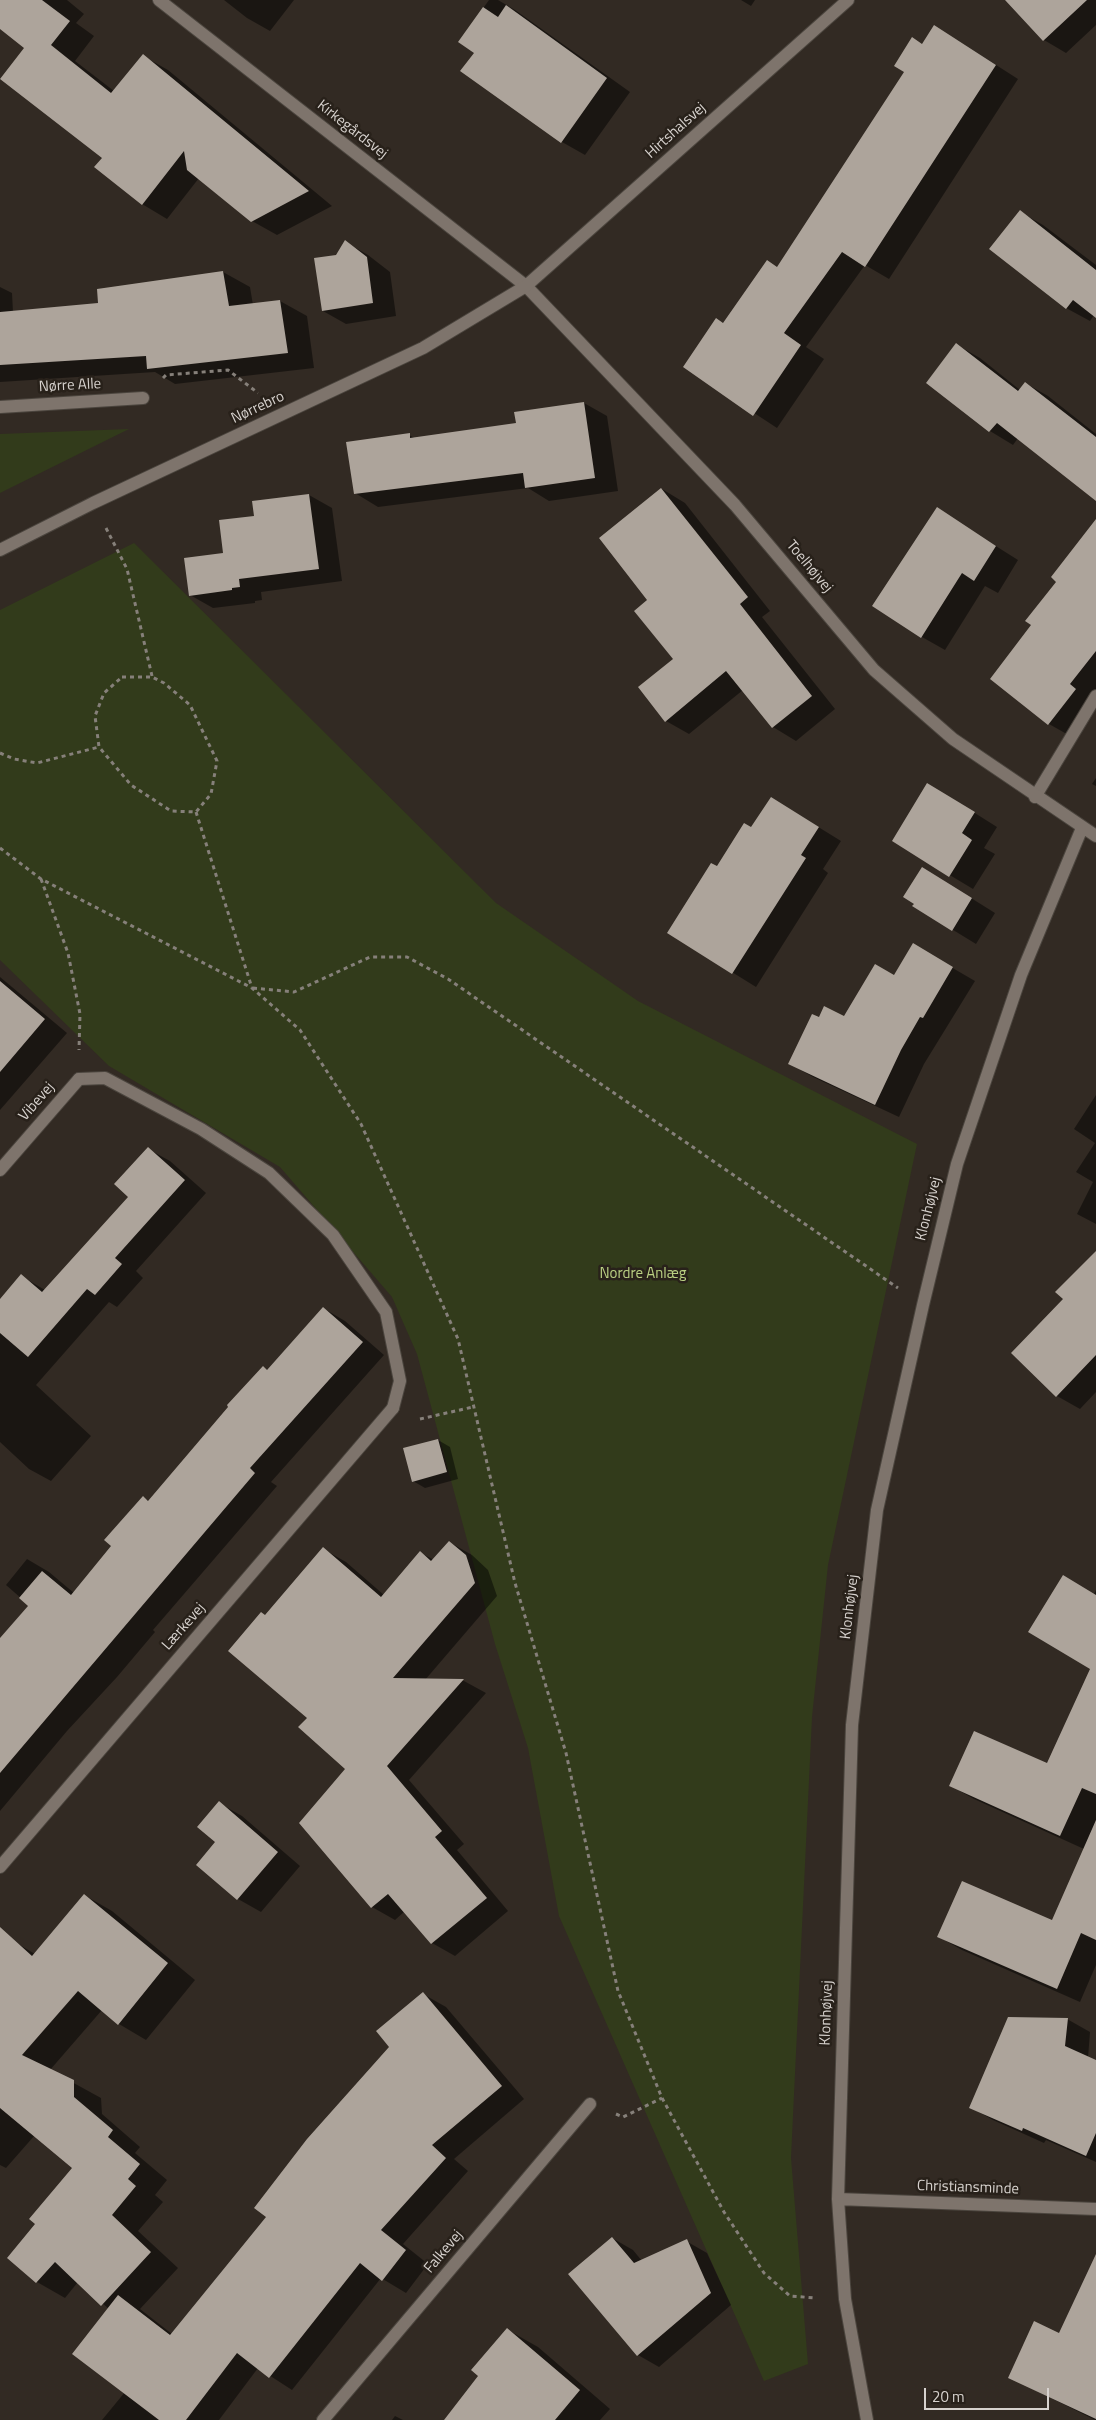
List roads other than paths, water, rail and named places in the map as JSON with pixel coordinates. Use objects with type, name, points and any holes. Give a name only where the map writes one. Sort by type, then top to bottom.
[{"type":"street","name":"Kirkegårdsvej","points":[[159,0],[526,286]]},
{"type":"street","name":"Hirtshalsvej","points":[[526,286],[848,0]]},
{"type":"street","name":"Nørrebro","points":[[0,550],[423,348],[526,286]]},
{"type":"street","name":"Toelhøjvej","points":[[526,286],[735,505],[874,670],[953,739],[1096,836]]},
{"type":"street","name":"Nørre Alle","points":[[0,407],[142,398]]},
{"type":"street","points":[[1036,797],[1096,696]]},
{"type":"street","name":"Klonhøjvej","points":[[867,2420],[845,2299],[838,2199],[852,1725],[877,1510],[922,1305],[957,1164],[1021,975],[1082,828]]},
{"type":"street","name":"Vibevej","points":[[0,1170],[79,1079],[105,1078],[201,1129],[269,1173],[333,1234],[386,1312],[400,1381],[393,1408]]},
{"type":"street","name":"Lærkevej","points":[[0,1867],[393,1408]]},
{"type":"street","name":"Falkevej","points":[[323,2420],[590,2104]]},
{"type":"street","name":"Christiansminde","points":[[838,2199],[1096,2210]]},
{"type":"park label","name":"Nordre Anlæg","points":[[643,1274]]}]
